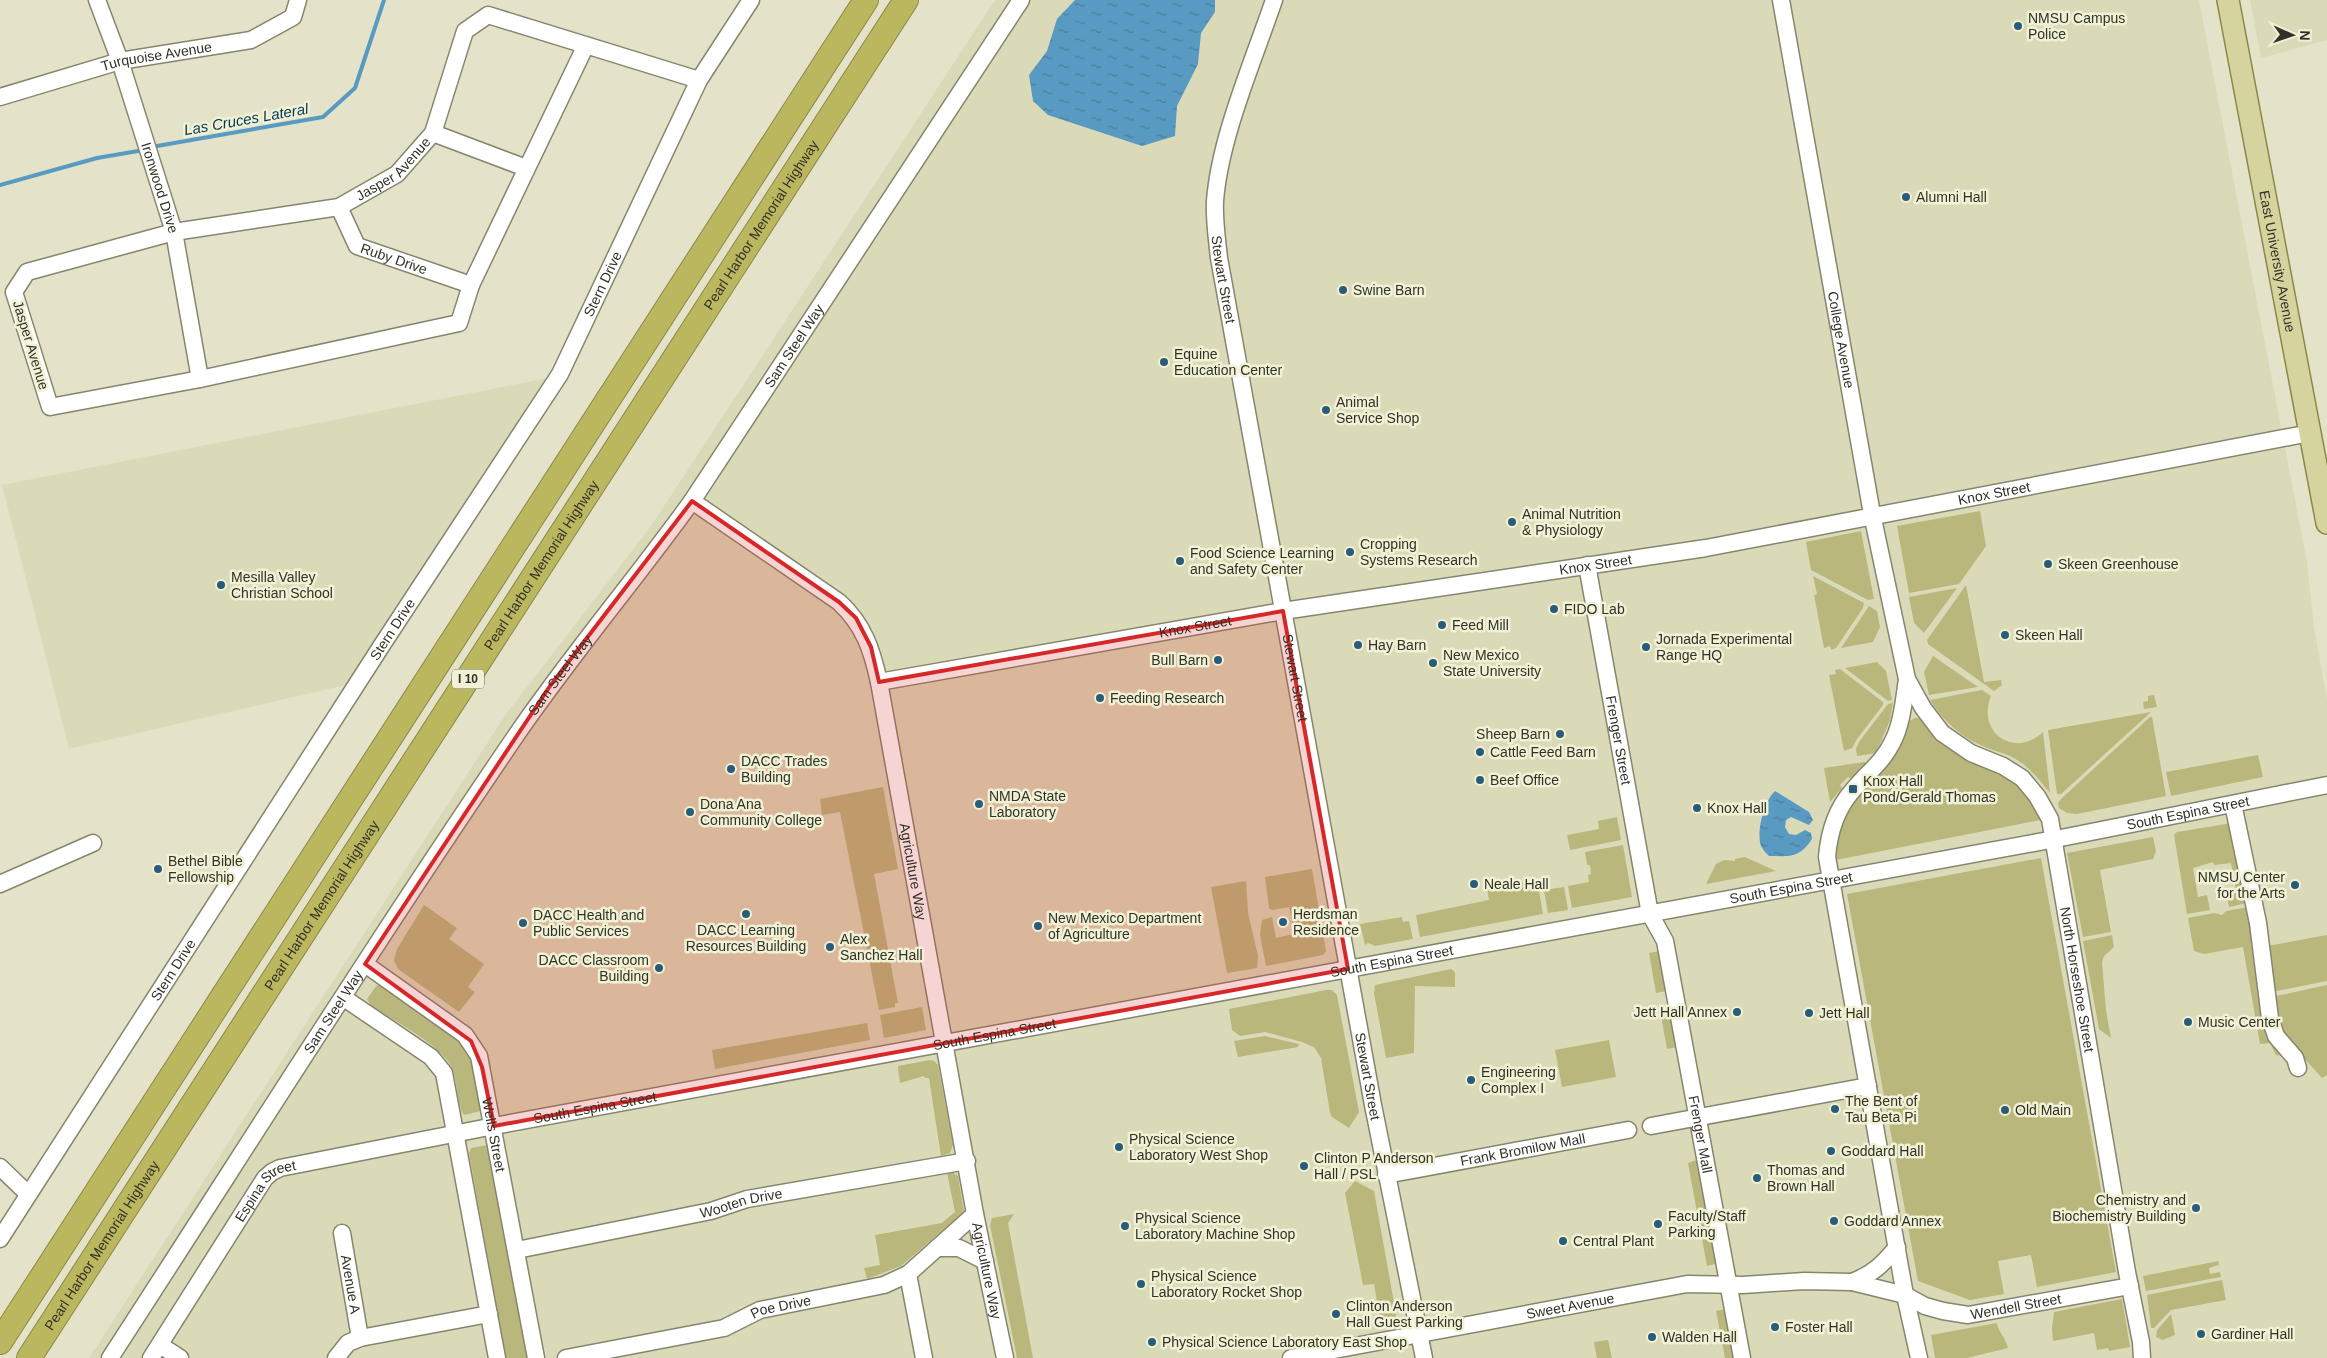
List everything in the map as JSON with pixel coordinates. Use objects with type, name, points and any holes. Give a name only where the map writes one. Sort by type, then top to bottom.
[{"type":"highway","points":[[811,84],[860,0]]},
{"type":"highway","name":"I 10","points":[[0,1342],[866,0]]},
{"type":"highway","name":"Pearl Harbor Memorial Highway","points":[[29,1358],[906,0]]},
{"type":"main road","name":"East University Avenue","points":[[2228,0],[2327,523]]},
{"type":"street","name":"Ironwood Drive","points":[[97,0],[120,61],[174,232],[200,379]]},
{"type":"street","name":"Turquoise Avenue","points":[[0,97],[120,61],[251,40],[293,17],[298,0]]},
{"type":"street","name":"Stern Drive","points":[[0,1239],[5,1222],[28,1194],[560,374],[700,80],[751,0]]},
{"type":"street","name":"Sam Steel Way","points":[[110,1358],[459,820],[550,686],[648,562],[692,501],[1021,0]]},
{"type":"street","name":"Stewart Street","points":[[1274,0],[1233,120],[1218,176],[1215,228],[1386,1175],[1424,1358]]},
{"type":"street","name":"College Avenue","points":[[1781,0],[1872,514],[1907,679]]},
{"type":"street","name":"Jasper Avenue","points":[[586,45],[471,285],[459,323],[200,379],[50,407],[14,292],[27,272],[174,232],[338,207],[396,174],[432,133],[465,31],[488,15],[586,45],[700,80]]},
{"type":"street","points":[[432,133],[526,168]]},
{"type":"street","name":"Ruby Drive","points":[[338,207],[357,246],[471,285]]},
{"type":"street","name":"Knox Street","points":[[879,682],[1283,611],[1706,548],[1872,514],[2310,432]]},
{"type":"street","name":"Agriculture Way","points":[[692,501],[831,596],[848,610],[866,636],[879,682],[967,1161],[975,1214],[1005,1358]]},
{"type":"street","name":"Frenger Street","points":[[1587,565],[1650,914]]},
{"type":"street","points":[[1907,679],[1893,742],[1876,768],[1853,789],[1841,805],[1831,832],[1827,857],[1905,1295],[1919,1358]]},
{"type":"street","name":"North Horseshoe Street","points":[[1907,679],[1923,708],[1942,733],[1971,753],[2003,766],[2022,778],[2030,787],[2050,819],[2141,1350]]},
{"type":"street","name":"South Espina Street","points":[[456,1133],[1650,914],[2052,839],[2327,785]]},
{"type":"street","points":[[2233,804],[2258,923],[2270,1018],[2276,1036],[2295,1058],[2298,1068]]},
{"type":"street","points":[[0,884],[93,843]]},
{"type":"street","name":"Frenger Mall","points":[[1650,914],[1665,941],[1742,1358]]},
{"type":"street","name":"Wells Street","points":[[365,964],[459,1029],[471,1041],[481,1061],[536,1358]]},
{"type":"street","points":[[344,998],[439,1064],[447,1086],[497,1358]]},
{"type":"street","points":[[1651,1126],[1868,1086]]},
{"type":"street","name":"Frank Bromilow Mall","points":[[1386,1175],[1628,1130]]},
{"type":"street","name":"Espina Street","points":[[155,1351],[265,1178],[272,1172],[456,1133]]},
{"type":"street","name":"Wooten Drive","points":[[517,1250],[712,1211],[748,1199],[967,1161]]},
{"type":"street","points":[[0,1167],[28,1194]]},
{"type":"street","name":"Poe Drive","points":[[566,1358],[724,1328],[760,1310],[872,1289],[908,1274],[975,1214]]},
{"type":"street","name":"Avenue A","points":[[342,1233],[360,1338]]},
{"type":"street","name":"Sweet Avenue","points":[[1852,1282],[1870,1275],[1882,1265],[1897,1247]]},
{"type":"street","points":[[937,1248],[959,1248],[985,1261]]},
{"type":"street","points":[[908,1274],[924,1358]]},
{"type":"street","name":"Sweet Avenue","points":[[1291,1358],[1687,1284],[1729,1285],[1804,1281],[1852,1282],[1905,1295]]},
{"type":"street","name":"Wendell Street","points":[[1905,1295],[1925,1306],[1957,1314],[1968,1314],[2130,1286]]},
{"type":"street","points":[[336,1358],[348,1343],[360,1338],[490,1314]]},
{"type":"street","points":[[155,1351],[180,1358]]},
{"type":"highlighted area","points":[[692,501],[839,602],[856,618],[871,647],[879,682],[1283,611],[1348,969],[494,1126],[482,1067],[471,1041],[365,964],[550,686]]},
{"type":"shaded area","name":"New Mexico State University","points":[[995,0],[2199,0],[2307,562],[2314,627],[2327,699],[2327,1358],[89,1358],[506,714],[651,526]]},
{"type":"shaded area","points":[[2250,0],[2327,0],[2327,40],[2261,58]]},
{"type":"shaded area","name":"Mesilla Valley Christian School","points":[[548,378],[350,684],[69,749],[2,485]]},
{"type":"shaded area","points":[[1980,511],[1986,546],[1959,584],[1909,593],[1897,526]]},
{"type":"shaded area","points":[[1861,531],[1874,599],[1868,600],[1811,570],[1806,542]]},
{"type":"shaded area","points":[[1813,576],[1864,603],[1863,608],[1836,648],[1831,650],[1830,646],[1824,648],[1814,595],[1817,594]]},
{"type":"shaded area","points":[[1966,585],[1984,682],[2001,680],[2002,685],[1994,691],[1928,644],[1927,640]]},
{"type":"shaded area","points":[[1957,588],[1924,633],[1914,623],[1909,597]]},
{"type":"shaded area","points":[[1869,606],[1877,611],[1880,627],[1873,642],[1841,648]]},
{"type":"shaded area","points":[[1933,656],[1978,687],[1929,695],[1924,672]]},
{"type":"shaded area","points":[[1877,662],[1886,671],[1892,700],[1888,701],[1845,668]]},
{"type":"shaded area","points":[[1840,669],[1883,702],[1883,705],[1852,748],[1844,751],[1829,675],[1836,674],[1835,670]]},
{"type":"shaded area","points":[[1982,690],[1991,696],[1988,709],[1989,721],[1993,731],[2001,738],[2010,742],[2021,743],[2032,740],[2043,732],[2050,793],[2025,765],[2014,758],[1977,743],[1961,734],[1947,722],[1930,700]]},
{"type":"shaded area","points":[[2154,695],[2157,707],[2144,709],[2143,702],[2148,701],[2148,696]]},
{"type":"shaded area","points":[[1893,703],[1890,720],[1876,753],[1857,756],[1856,749],[1859,742],[1888,704]]},
{"type":"shaded area","points":[[2151,712],[2061,794],[2057,794],[2048,730]]},
{"type":"shaded area","points":[[2152,717],[2166,796],[2077,814],[2067,813],[2059,808],[2058,803],[2062,798]]},
{"type":"shaded area","points":[[1919,718],[1934,735],[1958,753],[2013,778],[2035,805],[2041,820],[1836,860],[1836,835],[1849,805],[1887,766],[1893,757],[1905,723]]},
{"type":"shaded area","points":[[2258,755],[2263,777],[2171,796],[2166,772]]},
{"type":"shaded area","points":[[1868,763],[1851,779],[1848,777],[1840,785],[1842,788],[1830,802],[1824,768]]},
{"type":"shaded area","points":[[883,787],[898,869],[874,874],[898,1003],[895,1003],[895,1007],[879,1010],[840,812],[822,815],[820,799]]},
{"type":"shaded area","points":[[1617,817],[1621,840],[1570,850],[1567,835],[1599,829],[1598,821]]},
{"type":"shaded area","points":[[2232,823],[2247,903],[2229,907],[2226,892],[2236,890],[2231,863],[2214,865],[2213,862],[2193,868],[2198,897],[2207,895],[2210,910],[2187,914],[2174,835],[2177,832]]},
{"type":"shaded area","points":[[2153,837],[2156,851],[2153,859],[2100,870],[2111,932],[2083,937],[2067,853]]},
{"type":"shaded area","points":[[1623,845],[1632,897],[1572,908],[1568,886],[1589,882],[1588,875],[1591,874],[1585,852]]},
{"type":"shaded area","points":[[1745,857],[1776,871],[1706,884],[1716,864],[1724,860],[1735,861],[1735,859]]},
{"type":"shaded area","points":[[2041,858],[2116,1272],[2037,1287],[2031,1255],[1998,1261],[2004,1294],[1970,1300],[1918,1281],[1847,894]]},
{"type":"shaded area","points":[[1312,869],[1326,951],[1323,955],[1266,966],[1260,935],[1262,920],[1272,917],[1276,938],[1294,934],[1289,907],[1272,910],[1269,908],[1265,877]]},
{"type":"shaded area","points":[[1537,880],[1543,914],[1420,937],[1416,915],[1489,900],[1487,889],[1497,887],[1498,891],[1501,890],[1500,886]]},
{"type":"shaded area","points":[[1246,881],[1248,913],[1258,956],[1257,968],[1227,973],[1211,887]]},
{"type":"shaded area","points":[[1564,887],[1568,910],[1548,913],[1544,890]]},
{"type":"shaded area","points":[[424,905],[457,928],[449,939],[484,964],[468,987],[475,992],[459,1012],[398,969],[394,960],[397,949]]},
{"type":"shaded area","points":[[2248,907],[2284,1056],[2276,1055],[2270,1043],[2260,1044],[2243,947],[2204,954],[2194,951],[2188,918],[2214,913],[2222,915],[2226,911]]},
{"type":"shaded area","points":[[1402,917],[1403,922],[1409,921],[1413,939],[1375,946],[1368,943],[1365,945],[1360,924]]},
{"type":"shaded area","points":[[2112,935],[2114,947],[2104,956],[2102,962],[2106,1011],[2111,1038],[2099,1029],[2083,941]]},
{"type":"shaded area","points":[[2327,935],[2327,981],[2272,992],[2267,946]]},
{"type":"shaded area","points":[[1660,951],[1667,991],[1656,993],[1649,953]]},
{"type":"shaded area","points":[[1451,969],[1455,972],[1455,987],[1415,986],[1414,1053],[1386,1058],[1374,993],[1375,985]]},
{"type":"shaded area","points":[[377,985],[384,987],[460,1040],[472,1057],[481,1111],[464,1115],[460,1107],[453,1071],[445,1058],[415,1033],[371,1006],[367,999]]},
{"type":"shaded area","points":[[2327,985],[2327,1075],[2322,1078],[2280,1032],[2272,997]]},
{"type":"shaded area","points":[[1332,990],[1337,995],[1359,1112],[1349,1128],[1332,1117],[1330,1113],[1321,1058],[1314,1047],[1265,1032],[1240,1036],[1232,1030],[1229,1009]]},
{"type":"shaded area","points":[[922,1007],[926,1030],[884,1038],[880,1015]]},
{"type":"shaded area","points":[[1672,1014],[1678,1047],[1667,1049],[1661,1016]]},
{"type":"shaded area","points":[[867,1023],[870,1040],[715,1069],[712,1050]]},
{"type":"shaded area","points":[[1265,1036],[1299,1044],[1298,1047],[1238,1057],[1234,1041]]},
{"type":"shaded area","points":[[1609,1040],[1616,1077],[1562,1087],[1555,1050]]},
{"type":"shaded area","points":[[930,1060],[938,1065],[953,1145],[950,1153],[941,1156],[929,1078],[924,1076],[900,1083],[898,1068],[898,1066]]},
{"type":"shaded area","points":[[488,1145],[529,1358],[506,1358],[469,1153],[471,1148]]},
{"type":"shaded area","points":[[1699,1159],[1719,1263],[1707,1266],[1688,1163]]},
{"type":"shaded area","points":[[952,1172],[958,1176],[964,1212],[901,1266],[867,1279],[864,1268],[880,1265],[875,1235],[942,1223],[955,1212],[947,1173]]},
{"type":"shaded area","points":[[1355,1181],[1374,1191],[1396,1314],[1396,1320],[1392,1323],[1381,1325],[1374,1284],[1363,1285],[1345,1193]]},
{"type":"shaded area","points":[[1014,1214],[1008,1223],[1033,1358],[1017,1358],[990,1225],[992,1218]]},
{"type":"shaded area","points":[[2218,1261],[2219,1265],[2209,1268],[2210,1274],[2220,1272],[2221,1277],[2146,1291],[2143,1276]]},
{"type":"shaded area","points":[[2222,1280],[2226,1300],[2171,1310],[2154,1328],[2151,1328],[2147,1295]]},
{"type":"shaded area","points":[[2122,1299],[2130,1347],[2109,1351],[2108,1348],[2097,1350],[2094,1333],[2053,1341],[2054,1312]]},
{"type":"shaded area","points":[[1726,1309],[1735,1358],[1725,1358],[1716,1311]]},
{"type":"shaded area","points":[[2171,1314],[2175,1335],[2163,1340],[2156,1337],[2157,1330]]},
{"type":"shaded area","points":[[1997,1323],[2008,1348],[1967,1358],[1935,1358],[1931,1335]]},
{"type":"shaded area","points":[[1608,1340],[1612,1358],[1597,1358],[1594,1342]]},
{"type":"water","points":[[1075,0],[1215,0],[1215,12],[1201,33],[1198,64],[1177,106],[1175,136],[1142,146],[1048,115],[1033,101],[1029,75],[1047,51],[1057,19]]},
{"type":"water","points":[[1775,791],[1809,812],[1813,820],[1809,825],[1791,817],[1786,820],[1785,827],[1789,834],[1796,835],[1805,830],[1811,833],[1812,839],[1803,850],[1793,855],[1769,856],[1761,846],[1760,825],[1764,809]]},
{"type":"waterway","name":"Las Cruces Lateral","points":[[157,146],[323,117],[355,88],[384,0]]},
{"type":"waterway","name":"Las Cruces Lateral","points":[[0,185],[97,158],[138,151]]},
{"type":"place","name":"NMSU Campus Police","points":[[2018,26]]},
{"type":"place","name":"Alumni Hall","points":[[1906,197]]},
{"type":"place","name":"Swine Barn","points":[[1343,290]]},
{"type":"place","name":"Equine Education Center","points":[[1164,362]]},
{"type":"place","name":"Animal Service Shop","points":[[1326,410]]},
{"type":"place","name":"Animal Nutrition & Physiology","points":[[1512,522]]},
{"type":"place","name":"Cropping Systems Research","points":[[1350,552]]},
{"type":"place","name":"Food Science Learning and Safety Center","points":[[1180,561]]},
{"type":"place","name":"Skeen Greenhouse","points":[[2048,564]]},
{"type":"place","name":"Mesilla Valley Christian School","points":[[221,585]]},
{"type":"place","name":"FIDO Lab","points":[[1554,609]]},
{"type":"place","name":"Feed Mill","points":[[1442,625]]},
{"type":"place","name":"Skeen Hall","points":[[2005,635]]},
{"type":"place","name":"Hay Barn","points":[[1358,645]]},
{"type":"place","name":"Jornada Experimental Range HQ","points":[[1646,647]]},
{"type":"place","name":"Bull Barn","points":[[1218,660]]},
{"type":"place","name":"New Mexico State University","points":[[1433,663]]},
{"type":"place","name":"Feeding Research","points":[[1100,698]]},
{"type":"place","name":"Sheep Barn","points":[[1560,734]]},
{"type":"place","name":"Cattle Feed Barn","points":[[1480,752]]},
{"type":"place","name":"DACC Trades Building","points":[[731,769]]},
{"type":"place","name":"Beef Office","points":[[1480,780]]},
{"type":"place","name":"Knox Hall Pond/Gerald Thomas","points":[[1853,789]]},
{"type":"place","name":"NMDA State Laboratory","points":[[979,804]]},
{"type":"place","name":"Knox Hall","points":[[1697,808]]},
{"type":"place","name":"Dona Ana Community College","points":[[690,812]]},
{"type":"place","name":"Bethel Bible Fellowship","points":[[158,869]]},
{"type":"place","name":"Neale Hall","points":[[1474,884]]},
{"type":"place","name":"NMSU Center for the Arts","points":[[2295,885]]},
{"type":"place","name":"DACC Learning Resources Building","points":[[746,914]]},
{"type":"place","name":"Herdsman Residence","points":[[1283,922]]},
{"type":"place","name":"DACC Health and Public Services","points":[[523,923]]},
{"type":"place","name":"New Mexico Department of Agriculture","points":[[1038,926]]},
{"type":"place","name":"Alex Sanchez Hall","points":[[830,947]]},
{"type":"place","name":"DACC Classroom Building","points":[[659,968]]},
{"type":"place","name":"Jett Hall Annex","points":[[1737,1012]]},
{"type":"place","name":"Jett Hall","points":[[1809,1013]]},
{"type":"place","name":"Music Center","points":[[2188,1022]]},
{"type":"place","name":"Engineering Complex I","points":[[1471,1080]]},
{"type":"place","name":"The Bent of Tau Beta Pi","points":[[1835,1109]]},
{"type":"place","name":"Old Main","points":[[2005,1110]]},
{"type":"place","name":"Physical Science Laboratory West Shop","points":[[1119,1147]]},
{"type":"place","name":"Goddard Hall","points":[[1831,1151]]},
{"type":"place","name":"Clinton P Anderson Hall / PSL","points":[[1304,1166]]},
{"type":"place","name":"Thomas and Brown Hall","points":[[1757,1178]]},
{"type":"place","name":"Chemistry and Biochemistry Building","points":[[2196,1208]]},
{"type":"place","name":"Goddard Annex","points":[[1834,1221]]},
{"type":"place","name":"Faculty/Staff Parking","points":[[1658,1224]]},
{"type":"place","name":"Physical Science Laboratory Machine Shop","points":[[1125,1226]]},
{"type":"place","name":"Central Plant","points":[[1563,1241]]},
{"type":"place","name":"Physical Science Laboratory Rocket Shop","points":[[1141,1284]]},
{"type":"place","name":"Clinton Anderson Hall Guest Parking","points":[[1336,1314]]},
{"type":"place","name":"Foster Hall","points":[[1775,1327]]},
{"type":"place","name":"Gardiner Hall","points":[[2201,1334]]},
{"type":"place","name":"Walden Hall","points":[[1652,1337]]},
{"type":"place","name":"Physical Science Laboratory East Shop","points":[[1152,1342]]}]
